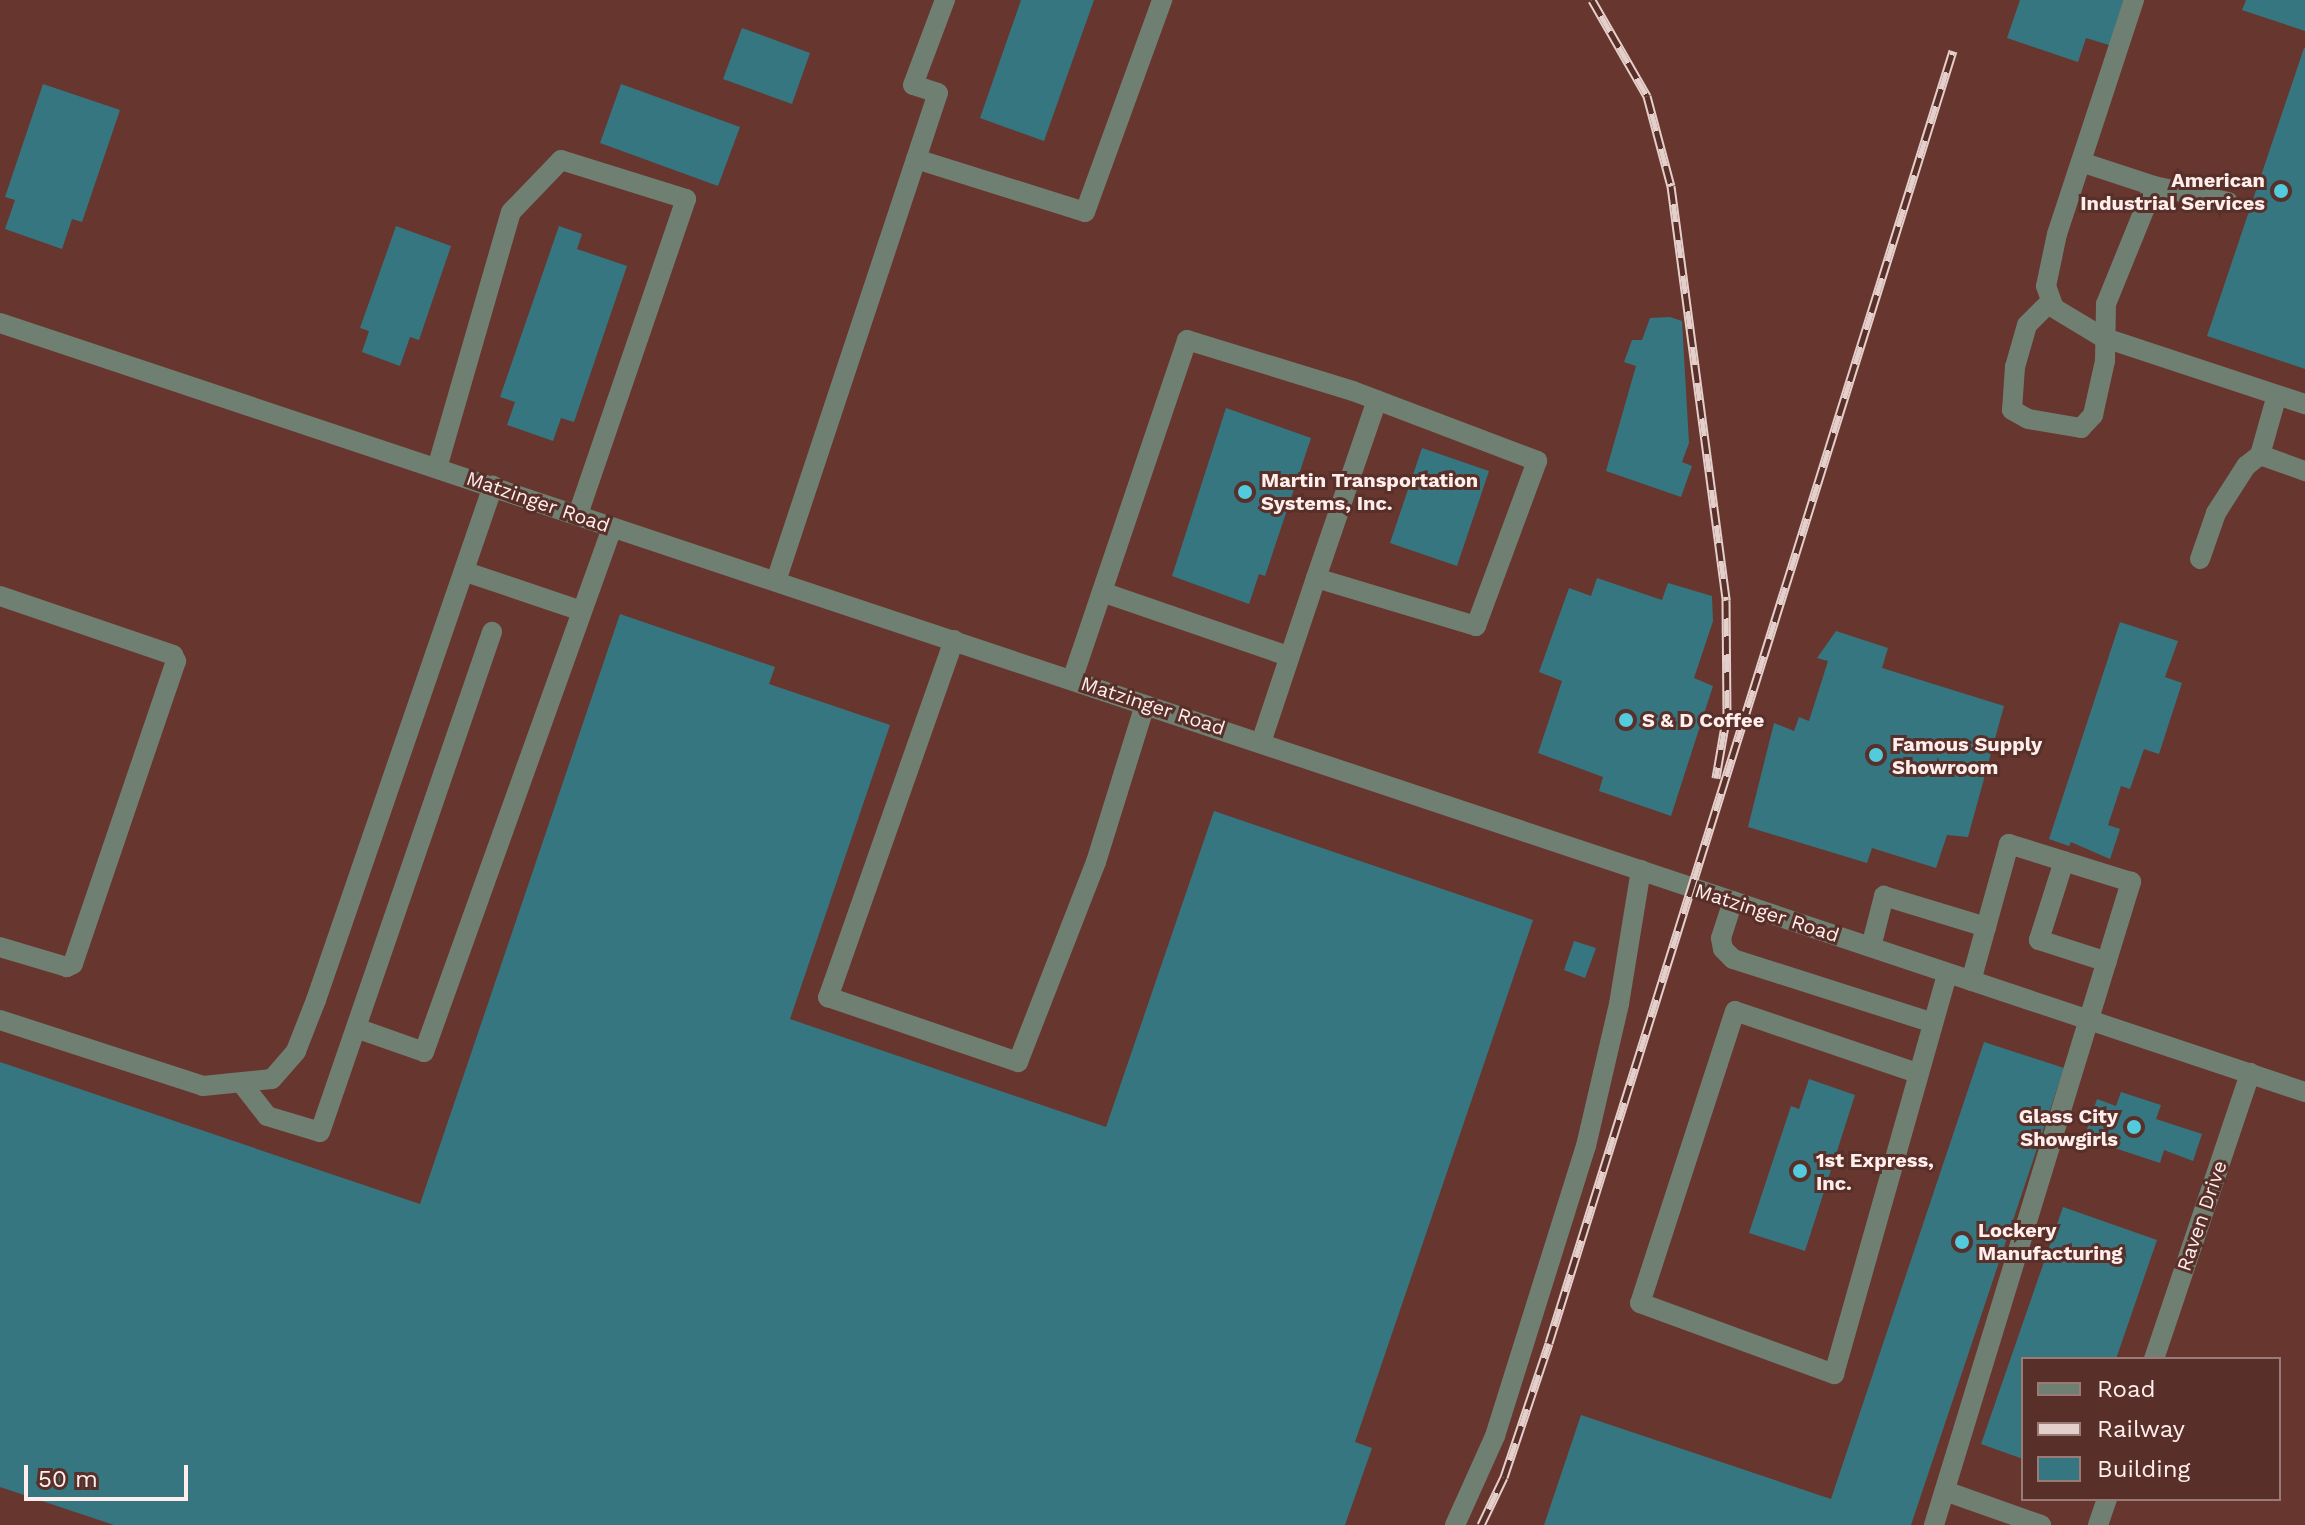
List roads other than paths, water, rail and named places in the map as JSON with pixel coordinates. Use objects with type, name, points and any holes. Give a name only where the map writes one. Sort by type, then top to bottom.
[{"type":"street","points":[[776,581],[938,93],[913,85],[945,0]]},
{"type":"street","points":[[916,159],[1085,212],[1162,0]]},
{"type":"street","points":[[2134,0],[2057,234],[2046,286],[2051,301],[2078,326],[2102,337],[2305,404]]},
{"type":"street","points":[[437,468],[511,212],[561,160],[686,199],[578,515]]},
{"type":"street","points":[[2081,162],[2154,186],[2228,202]]},
{"type":"street","points":[[2051,301],[2027,325],[2015,367],[2012,410],[2028,419],[2088,426],[2105,361],[2102,337],[2106,304],[2154,186]]},
{"type":"street","name":"Matzinger Road","points":[[0,323],[2305,1092]]},
{"type":"street","points":[[1072,680],[1187,340],[1377,400],[1537,461],[1476,626],[1316,578]]},
{"type":"street","points":[[2200,559],[2231,488],[2260,455],[2277,395]]},
{"type":"street","points":[[1261,742],[1377,400]]},
{"type":"street","points":[[2260,455],[2305,471]]},
{"type":"street","points":[[0,1020],[158,1075],[203,1086],[243,1085],[272,1079],[296,1051],[466,572],[493,486]]},
{"type":"street","points":[[356,1028],[424,1052],[612,528]]},
{"type":"street","points":[[466,572],[582,611]]},
{"type":"street","points":[[1102,592],[1288,656]]},
{"type":"street","points":[[0,596],[173,655],[176,661],[73,964],[67,967],[0,947]]},
{"type":"street","points":[[243,1085],[267,1116],[320,1132],[492,632]]},
{"type":"street","points":[[954,640],[828,997],[1018,1062],[1096,862],[1145,705]]},
{"type":"street","points":[[1934,1525],[2074,1079],[2088,1019],[2131,882],[2009,844],[1971,981]]},
{"type":"street","points":[[2064,861],[2039,940],[2107,962]]},
{"type":"street","points":[[1455,1525],[1495,1436],[1586,1146],[1619,1004],[1641,870]]},
{"type":"street","points":[[1871,947],[1884,896],[1986,927]]},
{"type":"street","points":[[1733,901],[1721,938],[1733,959],[1931,1022]]},
{"type":"street","points":[[1917,1073],[1735,1011],[1640,1303],[1834,1374],[1947,974]]},
{"type":"street","name":"Raven Drive","points":[[2155,1357],[2250,1073]]},
{"type":"street","points":[[1945,1491],[2041,1525]]},
{"type":"street","points":[[2098,1525],[2106,1501]]},
{"type":"railway","points":[[1592,0],[1647,96],[1671,186],[1726,600],[1727,714],[1716,778]]},
{"type":"railway","points":[[1481,1525],[1504,1477],[1549,1343],[1953,51]]},
{"type":"place","name":"American Industrial Services","points":[[2281,191]]},
{"type":"place","name":"Martin Transportation Systems, Inc.","points":[[1245,492]]},
{"type":"place","name":"S & D Coffee","points":[[1626,720]]},
{"type":"place","name":"Famous Supply Showroom","points":[[1876,755]]},
{"type":"place","name":"Glass City Showgirls","points":[[2134,1127]]},
{"type":"place","name":"1st Express, Inc.","points":[[1800,1171]]},
{"type":"place","name":"Lockery Manufacturing","points":[[1962,1242]]}]
